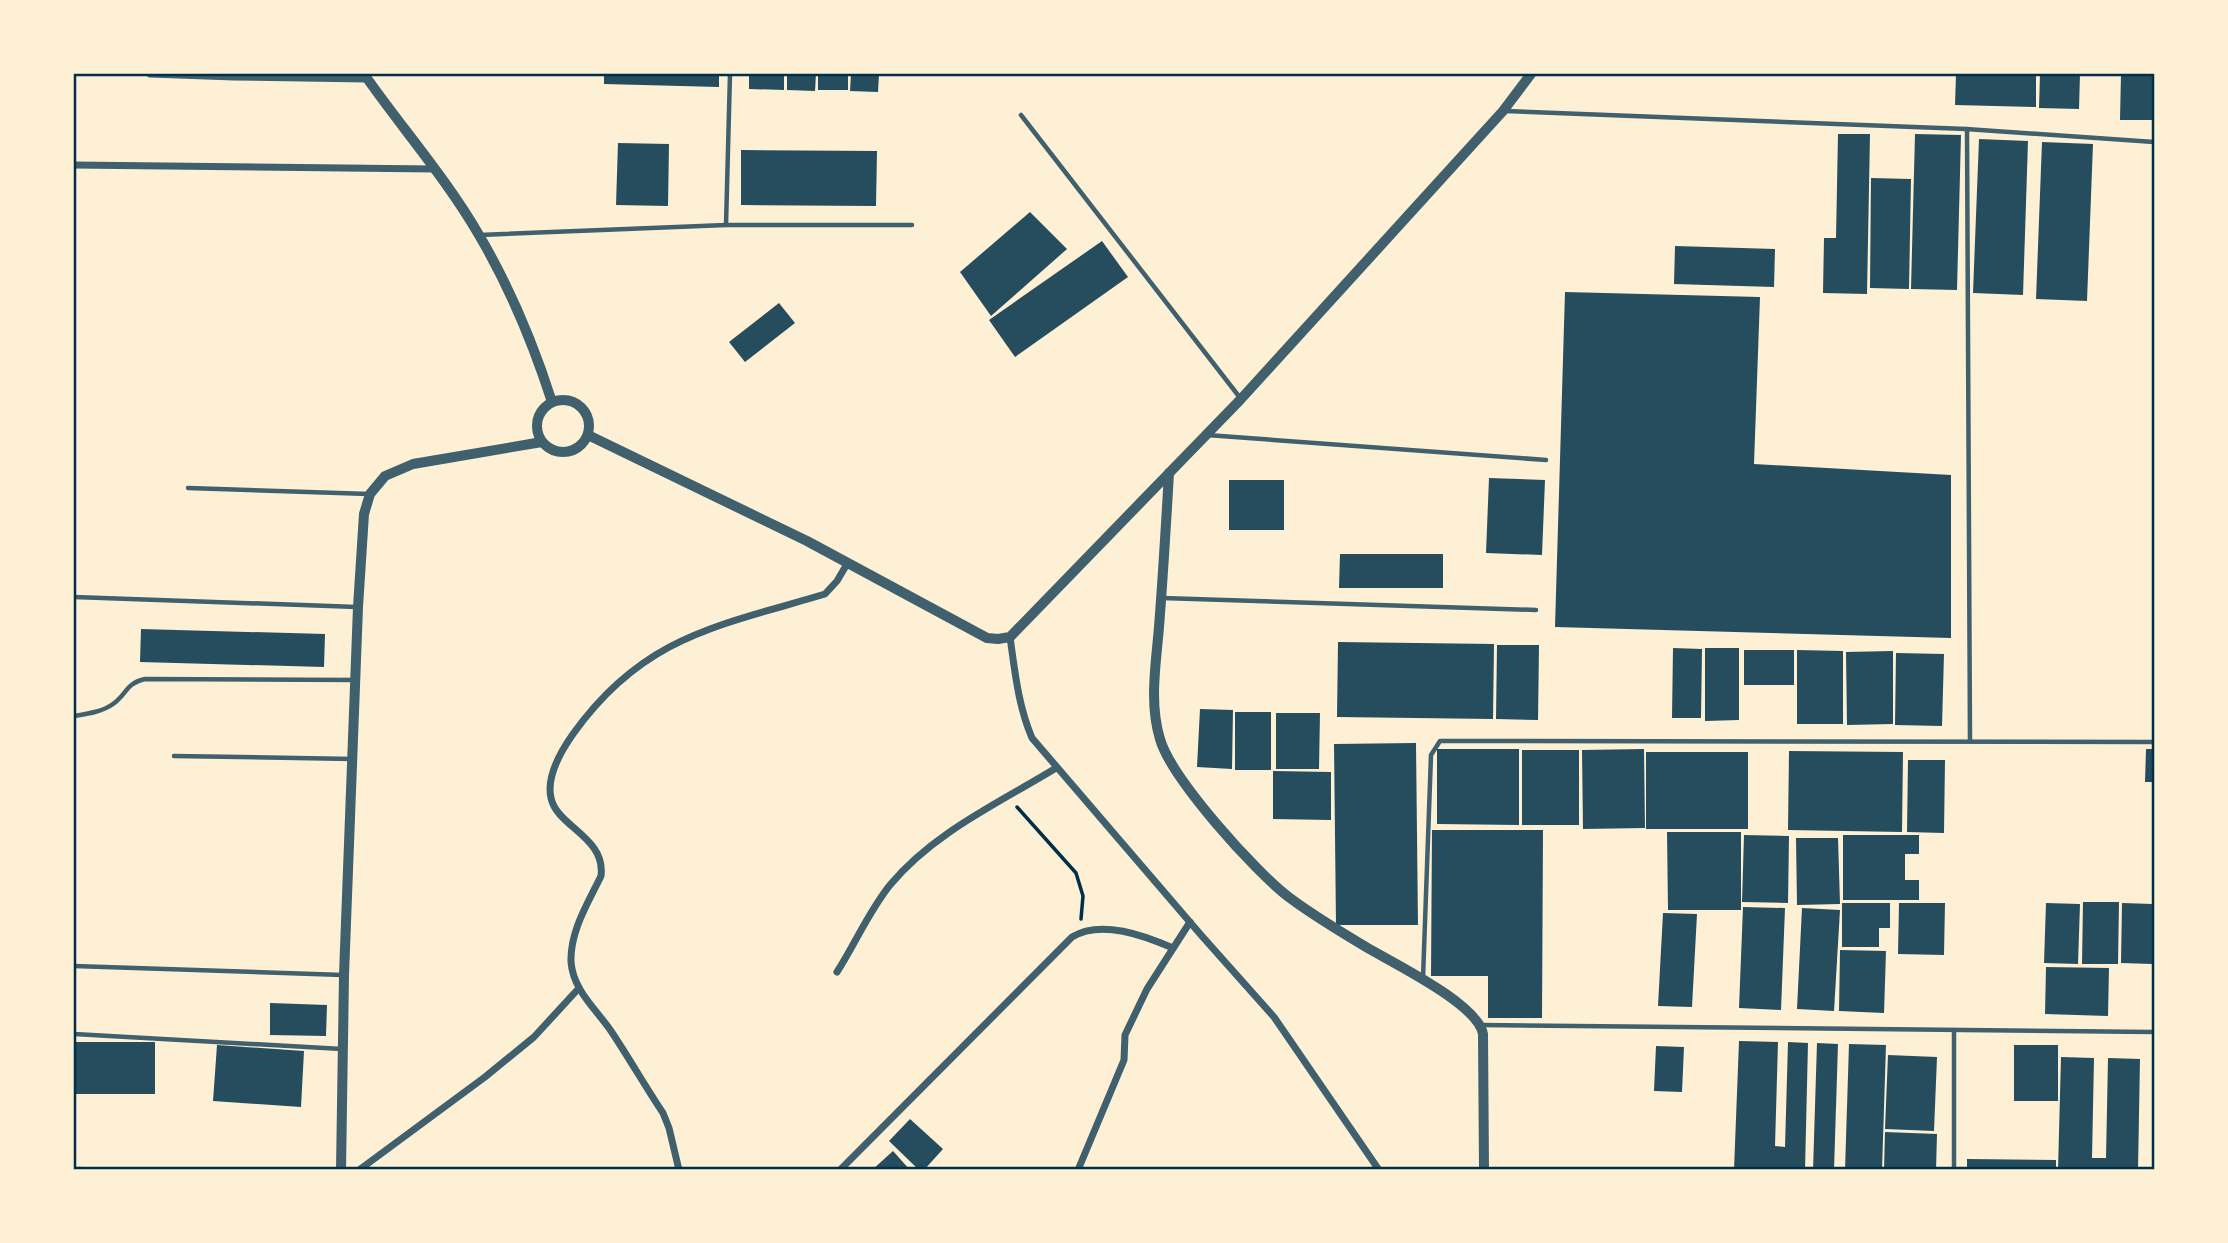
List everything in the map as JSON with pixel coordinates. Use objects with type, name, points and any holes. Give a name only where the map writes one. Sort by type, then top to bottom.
[{"type":"street","points":[[150,74],[234,77],[365,76],[480,235],[540,363],[552,402]]},
{"type":"street","points":[[588,435],[795,535],[987,638],[1010,637],[1241,399],[1503,111],[1531,74]]},
{"type":"street","points":[[74,165],[434,169]]},
{"type":"street","points":[[562,399],[572,401],[581,406],[587,415],[590,425],[588,435],[576,449],[558,452],[542,442],[538,434],[539,415],[544,407],[552,402],[562,399]]},
{"type":"street","points":[[341,1170],[344,975],[364,514],[370,494],[385,476],[413,464],[542,442]]},
{"type":"street","points":[[1169,473],[1155,715],[1160,740],[1172,765],[1188,788],[1244,854],[1289,897],[1366,947],[1423,979],[1455,1001],[1481,1025],[1484,1170]]},
{"type":"street","points":[[679,1170],[667,1119],[609,1028],[579,988],[572,972],[573,941],[577,927],[601,876],[602,867],[596,849],[555,808],[550,785],[563,748],[599,701],[622,677],[675,643],[705,629],[825,594],[847,564]]},
{"type":"street","points":[[1010,637],[1023,717],[1032,738],[1274,1017],[1379,1170]]},
{"type":"street","points":[[837,972],[879,900],[892,883],[935,843],[963,822],[1056,768]]},
{"type":"street","points":[[1078,1170],[1124,1060],[1125,1035],[1147,989],[1190,922]]},
{"type":"street","points":[[840,1170],[1080,932],[1114,930],[1148,938],[1173,948]]},
{"type":"street","points":[[359,1170],[485,1077],[534,1037],[579,988]]},
{"type":"lane","points":[[726,225],[730,74]]},
{"type":"lane","points":[[1503,111],[1966,129],[2154,142]]},
{"type":"lane","points":[[1021,115],[1241,399]]},
{"type":"lane","points":[[1966,129],[1970,741]]},
{"type":"lane","points":[[480,235],[726,225],[912,225]]},
{"type":"lane","points":[[1206,435],[1546,460]]},
{"type":"lane","points":[[188,488],[370,494]]},
{"type":"lane","points":[[74,597],[358,607]]},
{"type":"lane","points":[[1161,598],[1536,610]]},
{"type":"lane","points":[[74,716],[112,705],[135,681],[145,679],[356,680]]},
{"type":"lane","points":[[1423,979],[1431,755],[1440,741],[2154,742]]},
{"type":"lane","points":[[174,756],[354,759]]},
{"type":"lane","points":[[74,966],[344,975]]},
{"type":"lane","points":[[1481,1025],[2154,1032]]},
{"type":"lane","points":[[1954,1030],[1954,1170]]},
{"type":"lane","points":[[74,1034],[343,1049]]},
{"type":"lane","points":[[79,1169],[92,1170]]},
{"type":"path","points":[[1009,797],[1076,873],[1083,896],[1080,932]]},
{"type":"building","points":[[604,74],[719,74],[719,87],[604,84]]},
{"type":"building","points":[[749,74],[784,74],[784,90],[749,89]]},
{"type":"building","points":[[787,74],[816,74],[815,91],[787,90]]},
{"type":"building","points":[[818,74],[848,74],[848,90],[818,90]]},
{"type":"building","points":[[851,74],[879,74],[878,92],[850,91]]},
{"type":"building","points":[[1956,74],[2036,74],[2036,107],[1955,105]]},
{"type":"building","points":[[2040,74],[2080,74],[2079,109],[2039,108]]},
{"type":"building","points":[[2121,74],[2154,74],[2154,120],[2120,120]]},
{"type":"building","points":[[1838,134],[1870,134],[1867,294],[1823,293],[1824,238],[1836,238]]},
{"type":"building","points":[[1915,134],[1961,135],[1957,290],[1911,289]]},
{"type":"building","points":[[1979,139],[2028,141],[2023,295],[1973,293]]},
{"type":"building","points":[[2042,142],[2093,144],[2087,301],[2036,299]]},
{"type":"building","points":[[618,143],[669,144],[668,206],[616,205]]},
{"type":"building","points":[[741,150],[877,151],[876,206],[741,205]]},
{"type":"building","points":[[1871,178],[1911,179],[1909,289],[1870,288]]},
{"type":"building","points":[[1030,212],[1067,249],[991,316],[960,272]]},
{"type":"building","points":[[1102,241],[1128,277],[1015,357],[989,320]]},
{"type":"building","points":[[1675,246],[1775,249],[1774,287],[1674,284]]},
{"type":"building","points":[[1565,292],[1760,297],[1754,464],[1951,475],[1951,638],[1555,627]]},
{"type":"building","points":[[779,303],[795,323],[745,362],[729,342]]},
{"type":"building","points":[[1489,478],[1545,480],[1542,555],[1486,553]]},
{"type":"building","points":[[1229,480],[1284,480],[1284,530],[1229,530]]},
{"type":"building","points":[[1340,554],[1443,554],[1443,588],[1339,588]]},
{"type":"building","points":[[141,629],[325,634],[324,667],[140,662]]},
{"type":"building","points":[[1338,642],[1494,644],[1493,719],[1337,717]]},
{"type":"building","points":[[1497,645],[1539,645],[1538,720],[1496,719]]},
{"type":"building","points":[[1673,648],[1702,649],[1701,718],[1672,718]]},
{"type":"building","points":[[1705,648],[1739,648],[1739,720],[1705,721]]},
{"type":"building","points":[[1744,650],[1794,650],[1794,685],[1744,685]]},
{"type":"building","points":[[1797,650],[1843,651],[1843,724],[1797,724]]},
{"type":"building","points":[[1893,651],[1893,724],[1847,725],[1846,652]]},
{"type":"building","points":[[1896,653],[1944,654],[1942,726],[1895,725]]},
{"type":"building","points":[[1200,709],[1233,710],[1232,769],[1197,767]]},
{"type":"building","points":[[1235,712],[1271,712],[1271,770],[1235,770]]},
{"type":"building","points":[[1276,713],[1320,713],[1319,769],[1276,769]]},
{"type":"building","points":[[1416,743],[1418,925],[1336,925],[1334,744]]},
{"type":"building","points":[[1437,749],[1519,749],[1519,825],[1437,824]]},
{"type":"building","points":[[1644,749],[1645,828],[1583,829],[1582,750]]},
{"type":"building","points":[[2146,749],[2154,749],[2154,782],[2145,782]]},
{"type":"building","points":[[1522,750],[1579,750],[1579,825],[1522,825]]},
{"type":"building","points":[[1789,751],[1903,752],[1902,832],[1788,830]]},
{"type":"building","points":[[1646,752],[1748,752],[1748,829],[1646,829]]},
{"type":"building","points":[[1908,760],[1945,760],[1944,833],[1907,832]]},
{"type":"building","points":[[1273,771],[1331,772],[1331,820],[1273,819]]},
{"type":"building","points":[[1432,830],[1543,830],[1542,1018],[1488,1018],[1488,976],[1431,976]]},
{"type":"building","points":[[1667,832],[1741,832],[1741,910],[1668,910]]},
{"type":"building","points":[[1744,835],[1789,836],[1788,903],[1742,902]]},
{"type":"building","points":[[1843,835],[1919,835],[1919,854],[1905,854],[1905,880],[1919,880],[1919,900],[1843,900]]},
{"type":"building","points":[[1796,838],[1838,838],[1840,904],[1797,905]]},
{"type":"building","points":[[2083,902],[2119,902],[2118,964],[2082,964]]},
{"type":"building","points":[[1842,903],[1890,903],[1890,928],[1879,928],[1879,947],[1842,947]]},
{"type":"building","points":[[1899,903],[1945,903],[1944,955],[1898,954]]},
{"type":"building","points":[[2046,903],[2080,904],[2078,964],[2044,963]]},
{"type":"building","points":[[2122,903],[2153,904],[2152,964],[2121,963]]},
{"type":"building","points":[[1743,907],[1785,908],[1781,1010],[1739,1008]]},
{"type":"building","points":[[1802,908],[1840,910],[1834,1011],[1797,1009]]},
{"type":"building","points":[[1663,913],[1697,914],[1692,1007],[1658,1006]]},
{"type":"building","points":[[1840,950],[1886,951],[1884,1013],[1839,1011]]},
{"type":"building","points":[[2046,967],[2109,968],[2108,1016],[2045,1014]]},
{"type":"building","points":[[270,1003],[327,1005],[326,1036],[270,1035]]},
{"type":"building","points":[[1739,1041],[1778,1042],[1775,1146],[1785,1147],[1788,1042],[1808,1043],[1805,1170],[1734,1170]]},
{"type":"building","points":[[74,1042],[155,1042],[155,1094],[74,1094]]},
{"type":"building","points":[[1817,1043],[1838,1044],[1834,1170],[1813,1170]]},
{"type":"building","points":[[1849,1044],[1886,1045],[1882,1170],[1845,1170]]},
{"type":"building","points":[[217,1045],[304,1051],[301,1107],[213,1101]]},
{"type":"building","points":[[2014,1045],[2058,1045],[2058,1101],[2014,1101]]},
{"type":"building","points":[[1656,1046],[1684,1047],[1682,1092],[1654,1091]]},
{"type":"building","points":[[1888,1055],[1937,1057],[1934,1131],[1885,1129]]},
{"type":"building","points":[[2061,1057],[2094,1058],[2092,1158],[2106,1158],[2108,1058],[2140,1059],[2138,1170],[2058,1170]]},
{"type":"building","points":[[910,1119],[943,1149],[924,1170],[919,1170],[889,1141]]},
{"type":"building","points":[[1885,1132],[1937,1134],[1936,1170],[1884,1170]]},
{"type":"building","points":[[893,1151],[910,1170],[872,1170]]},
{"type":"building","points":[[1967,1159],[2056,1160],[2056,1170],[1967,1170]]}]
